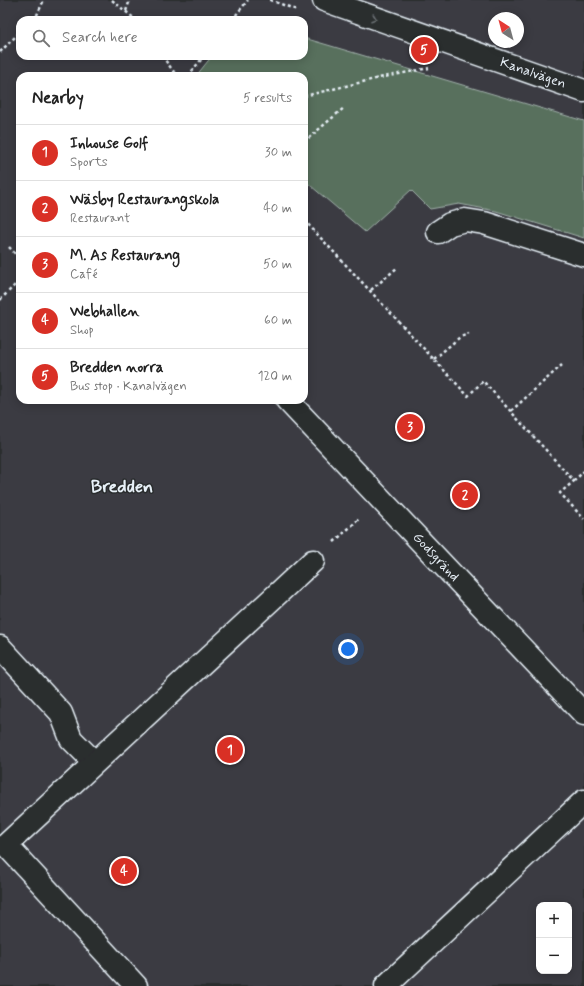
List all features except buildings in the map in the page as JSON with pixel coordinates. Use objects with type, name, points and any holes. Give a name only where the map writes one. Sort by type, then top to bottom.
[{"type":"street","name":"Kanalvägen","points":[[324,0],[584,91]]},
{"type":"street","points":[[438,232],[450,224],[465,220],[484,223],[584,255]]},
{"type":"street","name":"Godsgränd","points":[[291,404],[584,714]]},
{"type":"street","points":[[136,986],[6,845],[313,561]]},
{"type":"street","points":[[0,647],[61,713],[71,739],[94,762]]},
{"type":"street","points":[[386,986],[584,801]]},
{"type":"path","points":[[36,16],[44,0]]},
{"type":"path","points":[[112,0],[132,16]]},
{"type":"path","points":[[126,11],[130,0]]},
{"type":"path","points":[[235,16],[248,0]]},
{"type":"path","points":[[0,52],[16,36]]},
{"type":"path","points":[[165,60],[173,72]]},
{"type":"path","points":[[191,72],[201,60]]},
{"type":"path","points":[[308,95],[379,78],[436,67]]},
{"type":"path","points":[[308,139],[345,107]]},
{"type":"path","points":[[308,224],[371,290],[468,396],[483,381],[574,481]]},
{"type":"path","points":[[9,247],[16,255]]},
{"type":"path","points":[[371,290],[398,267]]},
{"type":"path","points":[[0,300],[16,284]]},
{"type":"path","points":[[434,359],[460,337],[469,334]]},
{"type":"path","points":[[511,411],[562,365]]},
{"type":"path","points":[[584,471],[560,493],[584,519]]},
{"type":"path","points":[[313,561],[381,499]]},
{"type":"shaded area","points":[[0,0],[584,0],[584,986],[0,986]]},
{"type":"green space","points":[[308,39],[584,121],[584,238],[496,211],[459,204],[430,209],[411,190],[365,232],[308,183],[308,72],[199,72],[209,60],[308,60]]},
{"type":"place","name":"Bredden norra","points":[[424,50]]},
{"type":"place","name":"M. As Restaurang","points":[[410,427]]},
{"type":"place","name":"Wäsby Restaurangskola","points":[[465,495]]},
{"type":"place","name":"Inhouse Golf","points":[[230,750]]},
{"type":"place","name":"Webhallen","points":[[124,871]]},
{"type":"district","name":"Bredden","points":[[122,487]]}]
